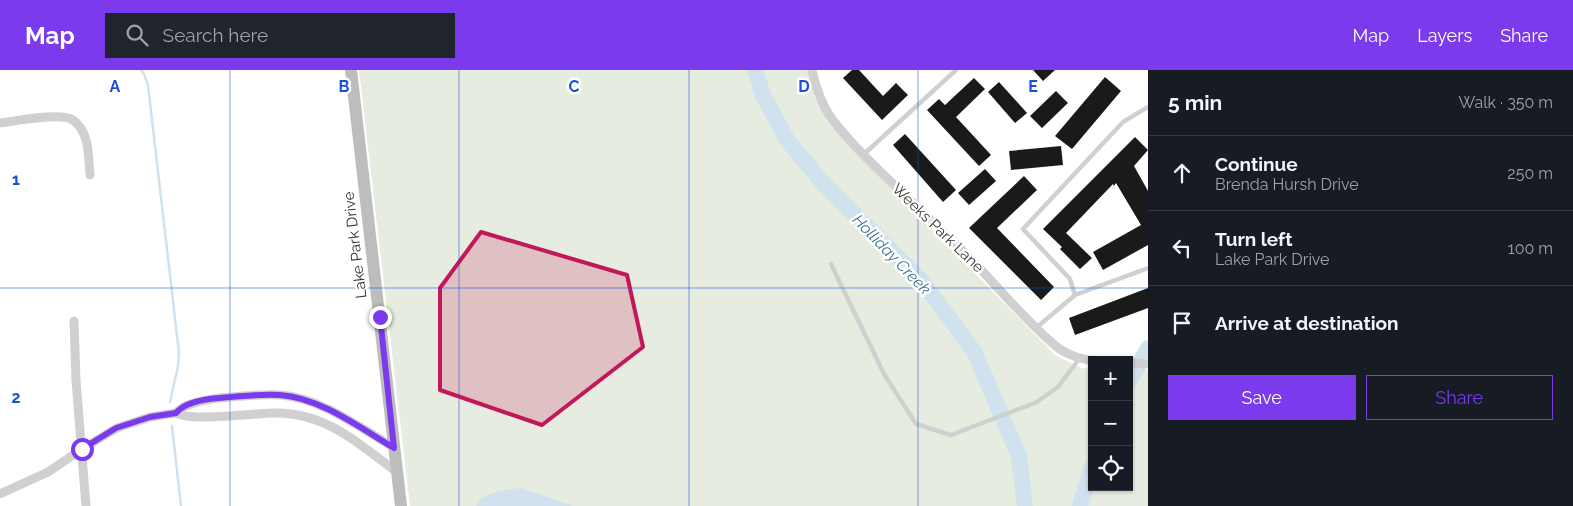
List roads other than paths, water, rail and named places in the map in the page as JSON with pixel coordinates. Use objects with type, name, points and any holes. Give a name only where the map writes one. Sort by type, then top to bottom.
[{"type":"street","name":"Lake Park Drive","points":[[351,70],[401,506]]},
{"type":"street","name":"Weeks Park Lane","points":[[812,70],[817,93],[824,108],[863,155],[966,254],[1036,328],[1068,355],[1088,360]]},
{"type":"street","points":[[0,123],[54,116],[67,117],[73,120],[81,129],[87,142],[90,175]]},
{"type":"street","points":[[74,321],[76,380],[86,506]]},
{"type":"street","points":[[1133,363],[1148,364]]},
{"type":"street","points":[[176,413],[181,408],[211,399],[236,396],[281,395],[303,399],[325,407],[394,448]]},
{"type":"street","points":[[0,494],[48,472],[116,428],[150,417],[176,413],[204,417],[276,413],[308,417],[344,434],[397,472]]},
{"type":"lane","points":[[863,155],[956,70]]},
{"type":"lane","points":[[1076,295],[1070,279],[1023,229],[1123,122],[1148,107]]},
{"type":"lane","points":[[831,264],[884,374],[916,424],[951,435],[1037,402],[1058,388],[1079,359]]},
{"type":"lane","points":[[1036,328],[1076,295],[1148,268]]},
{"type":"water","points":[[521,488],[573,506],[476,506],[490,494],[502,490]]},
{"type":"waterway","points":[[141,70],[148,85],[179,353],[170,402]]},
{"type":"waterway","name":"Holliday Creek","points":[[755,70],[763,95],[787,140],[823,183],[920,279],[975,353],[1019,456],[1025,506]]},
{"type":"waterway","points":[[1133,374],[1148,348]]},
{"type":"waterway","points":[[172,426],[181,506]]},
{"type":"waterway","points":[[1080,506],[1088,479]]}]
